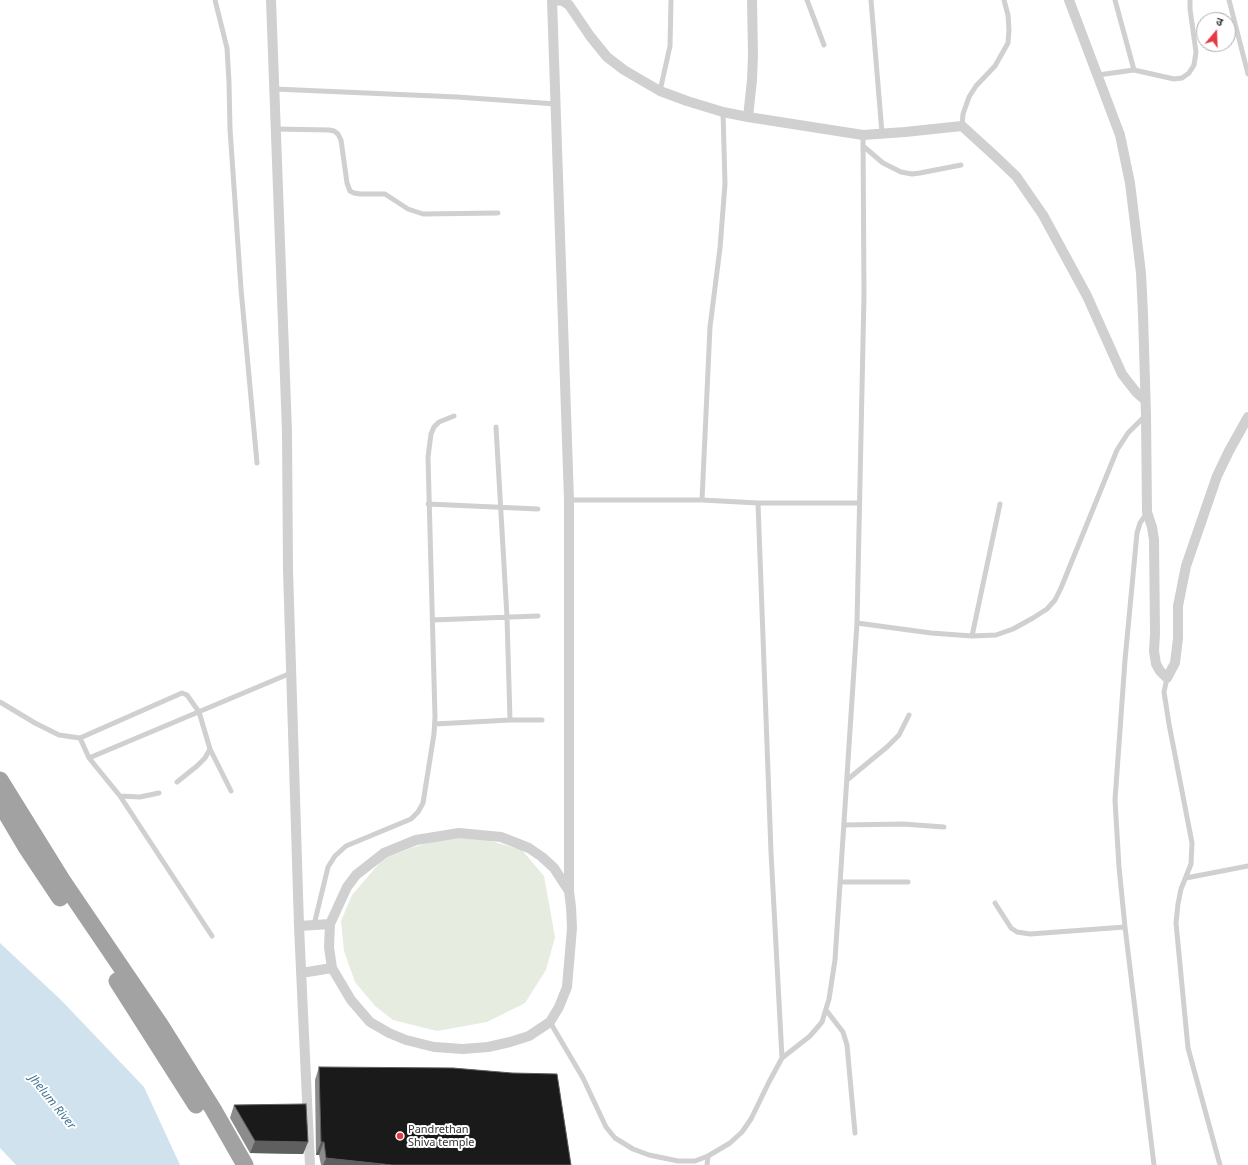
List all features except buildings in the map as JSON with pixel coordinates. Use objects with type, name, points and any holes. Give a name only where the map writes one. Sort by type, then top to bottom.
[{"type":"highway","points":[[0,780],[62,880],[161,1026],[213,1109],[245,1165]]},
{"type":"highway","points":[[0,803],[26,847],[142,1019],[233,1165]]},
{"type":"street","points":[[271,0],[287,432],[288,570],[299,926],[310,1165]]},
{"type":"street","points":[[569,891],[554,868],[542,857],[529,848],[500,837],[459,833],[416,840],[384,853],[356,875],[347,887],[330,924],[329,947],[332,968],[351,1000],[370,1022],[389,1033],[406,1040],[434,1047],[463,1049],[488,1047],[529,1036],[550,1022],[559,1007],[567,988],[572,928],[569,891],[569,500],[554,0],[563,1],[569,5],[607,57],[624,70],[660,91],[687,101],[723,112],[748,117],[863,135],[962,126],[1016,176],[1043,215],[1087,296],[1122,374],[1136,392],[1145,400]]},
{"type":"street","points":[[748,117],[753,55],[752,0]]},
{"type":"street","points":[[1069,0],[1120,135],[1130,183],[1141,273],[1146,415],[1147,512],[1152,527],[1154,540],[1154,658],[1160,671],[1167,678],[1175,663],[1178,638],[1178,606],[1186,566],[1217,476],[1248,417]]},
{"type":"street","points":[[299,926],[330,924]]},
{"type":"street","points":[[301,973],[332,968]]},
{"type":"lane","points":[[215,0],[226,48],[241,289],[257,463]]},
{"type":"lane","points":[[660,91],[670,46],[671,0]]},
{"type":"lane","points":[[807,0],[824,45]]},
{"type":"lane","points":[[871,0],[882,133]]},
{"type":"lane","points":[[962,126],[963,114],[969,97],[976,86],[995,66],[1008,43],[1009,30],[1004,0]]},
{"type":"lane","points":[[1115,0],[1134,70]]},
{"type":"lane","points":[[1098,75],[1134,70],[1174,79],[1182,78],[1189,73],[1194,65],[1196,52],[1190,0]]},
{"type":"lane","points":[[1229,0],[1248,74]]},
{"type":"lane","points":[[274,89],[457,97],[556,104]]},
{"type":"lane","points":[[702,500],[710,327],[720,248],[725,184],[723,112]]},
{"type":"lane","points":[[276,129],[329,130],[338,134],[341,140],[347,184],[350,191],[354,193],[385,194],[408,209],[423,214],[498,213]]},
{"type":"lane","points":[[550,1022],[583,1078],[606,1127],[616,1138],[633,1149],[649,1155],[678,1161],[695,1161],[708,1156],[730,1143],[742,1132],[751,1120],[782,1058],[810,1036],[822,1022],[830,999],[835,960],[857,623],[864,295],[863,135]]},
{"type":"lane","points":[[863,146],[883,163],[901,172],[920,174],[961,165]]},
{"type":"lane","points":[[857,623],[931,633],[972,636],[996,635],[1013,629],[1047,609],[1055,600],[1071,564],[1117,450],[1128,433],[1146,415]]},
{"type":"lane","points":[[314,925],[328,867],[335,856],[346,846],[411,819],[418,812],[423,803],[435,724],[428,504],[428,457],[431,434],[434,427],[439,422],[454,416]]},
{"type":"lane","points":[[496,427],[507,617],[510,720]]},
{"type":"lane","points":[[569,500],[702,500],[758,503],[860,503]]},
{"type":"lane","points":[[758,503],[770,852],[782,1058]]},
{"type":"lane","points":[[428,504],[538,509]]},
{"type":"lane","points":[[972,636],[1000,504]]},
{"type":"lane","points":[[1147,512],[1140,523],[1137,533],[1125,660],[1115,800],[1119,867],[1125,927],[1154,1165]]},
{"type":"lane","points":[[432,620],[538,616]]},
{"type":"lane","points":[[89,758],[291,673]]},
{"type":"lane","points":[[1167,678],[1164,692],[1192,843],[1191,864],[1181,889],[1176,923],[1188,1048],[1220,1165]]},
{"type":"lane","points":[[0,702],[35,724],[59,735],[80,738],[178,694],[187,694],[198,712],[210,748],[231,791]]},
{"type":"lane","points":[[847,780],[887,747],[899,735],[909,716]]},
{"type":"lane","points":[[435,724],[542,720]]},
{"type":"lane","points":[[80,738],[89,758],[120,796],[212,936]]},
{"type":"lane","points":[[177,782],[205,758],[210,748]]},
{"type":"lane","points":[[120,796],[140,797],[159,793]]},
{"type":"lane","points":[[844,825],[903,824],[944,828]]},
{"type":"lane","points":[[1186,878],[1248,866]]},
{"type":"lane","points":[[840,882],[908,882]]},
{"type":"lane","points":[[995,903],[1011,928],[1016,932],[1030,934],[1125,927]]},
{"type":"lane","points":[[826,1010],[843,1032],[847,1046],[855,1133]]},
{"type":"lane","points":[[708,1156],[708,1165]]},
{"type":"shaded area","points":[[446,837],[477,837],[522,850],[544,876],[555,937],[546,970],[525,1003],[487,1022],[437,1031],[393,1020],[375,1006],[355,982],[344,951],[341,921],[352,895],[383,859]]},
{"type":"water","name":"Jhelum River","points":[[0,943],[61,1000],[144,1087],[180,1165],[16,1165],[0,1148]]},
{"type":"place","name":"Pandrethan Shiva temple","points":[[400,1136]]}]
